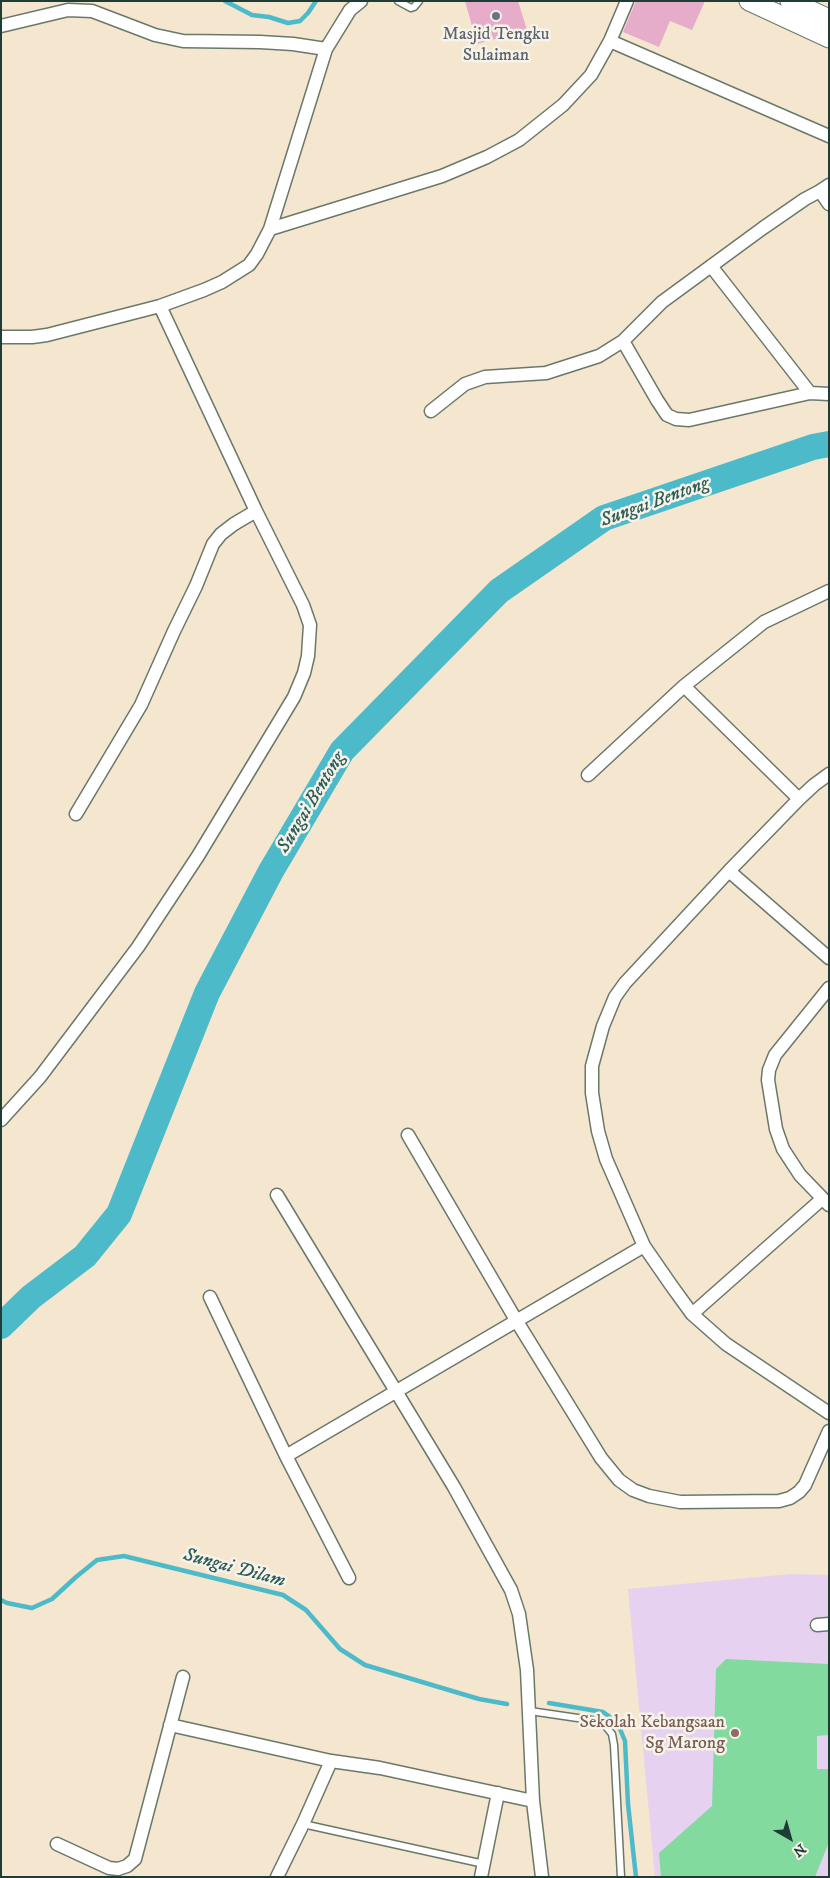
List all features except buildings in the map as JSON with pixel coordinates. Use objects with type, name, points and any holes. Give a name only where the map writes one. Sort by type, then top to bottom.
[{"type":"main road","points":[[749,1],[829,38]]},
{"type":"main road","points":[[790,1],[828,19]]},
{"type":"main road","points":[[809,1],[828,19]]},
{"type":"street","points":[[1,337],[47,335],[160,306],[204,290],[249,265],[270,229],[326,49],[350,10],[361,1]]},
{"type":"street","points":[[270,229],[442,176],[487,157],[519,140],[563,105],[591,75],[610,41],[628,1]]},
{"type":"street","points":[[1,26],[68,10],[92,11],[155,36],[183,41],[260,42],[326,49]]},
{"type":"street","points":[[610,41],[829,136]]},
{"type":"street","points":[[432,411],[465,384],[485,377],[546,373],[599,356],[623,342],[662,302],[805,199],[824,188],[829,204]]},
{"type":"street","points":[[712,266],[810,393]]},
{"type":"street","points":[[1,1120],[40,1077],[138,947],[198,856],[294,697],[304,673],[308,656],[310,625],[303,605],[256,511],[160,306]]},
{"type":"street","points":[[623,342],[667,415],[676,419],[688,420],[810,393],[829,394]]},
{"type":"street","points":[[76,814],[142,705],[214,544],[221,534],[256,511]]},
{"type":"street","points":[[588,775],[684,686],[764,622],[829,591]]},
{"type":"street","points":[[684,686],[799,799]]},
{"type":"street","points":[[829,774],[799,799],[625,983],[615,997],[603,1026],[592,1066],[592,1093],[598,1131],[606,1159],[644,1246],[692,1314],[726,1344],[829,1413]]},
{"type":"street","points":[[729,871],[829,958]]},
{"type":"street","points":[[692,1314],[825,1202],[800,1175],[783,1149],[776,1129],[768,1080],[769,1070],[775,1055],[829,988]]},
{"type":"street","points":[[408,1135],[516,1320],[609,1469],[619,1480],[633,1490],[649,1496],[680,1502],[779,1502],[799,1492],[805,1484],[829,1431]]},
{"type":"street","points":[[277,1195],[454,1487],[511,1590],[519,1614],[523,1638],[530,1711],[534,1801],[542,1877]]},
{"type":"street","points":[[286,1456],[644,1246]]},
{"type":"street","points":[[210,1297],[286,1456],[349,1578]]},
{"type":"street","points":[[57,1844],[108,1868],[118,1869],[128,1866],[135,1859],[183,1677]]},
{"type":"street","points":[[170,1724],[331,1761],[380,1768],[534,1801]]},
{"type":"street","points":[[277,1877],[331,1761]]},
{"type":"street","points":[[482,1870],[498,1793]]},
{"type":"lane","points":[[398,1],[411,8],[419,1]]},
{"type":"lane","points":[[530,1711],[598,1721],[604,1724],[612,1734],[621,1877]]},
{"type":"lane","points":[[303,1824],[482,1870]]},
{"type":"shaded area","name":"Sekolah Kebangsaan Sg Marong","points":[[791,1574],[829,1575],[829,1877],[655,1877],[628,1589]]},
{"type":"green space","points":[[726,1659],[829,1664],[829,1735],[817,1736],[817,1769],[829,1769],[829,1842],[815,1877],[661,1877],[659,1853],[712,1806],[716,1669]]},
{"type":"waterway","points":[[225,1],[252,15],[269,17],[288,23],[300,21],[316,1]]},
{"type":"waterway","name":"Sungai Bentong","points":[[1,1326],[31,1297],[85,1256],[119,1214],[207,993],[271,871],[342,751],[499,591],[604,518],[813,447],[829,444]]},
{"type":"waterway","name":"Sungai Dilam","points":[[1,1600],[32,1608],[52,1599],[97,1560],[124,1556],[283,1595],[306,1610],[340,1649],[365,1665],[479,1699],[507,1704]]},
{"type":"waterway","name":"Sungai Dilam","points":[[549,1703],[603,1712],[617,1722],[625,1741],[628,1804],[636,1877]]},
{"type":"place","name":"Masjid Tengku Sulaiman","points":[[496,16]]},
{"type":"place","name":"Sekolah Kebangsaan Sg Marong","points":[[735,1733]]}]
